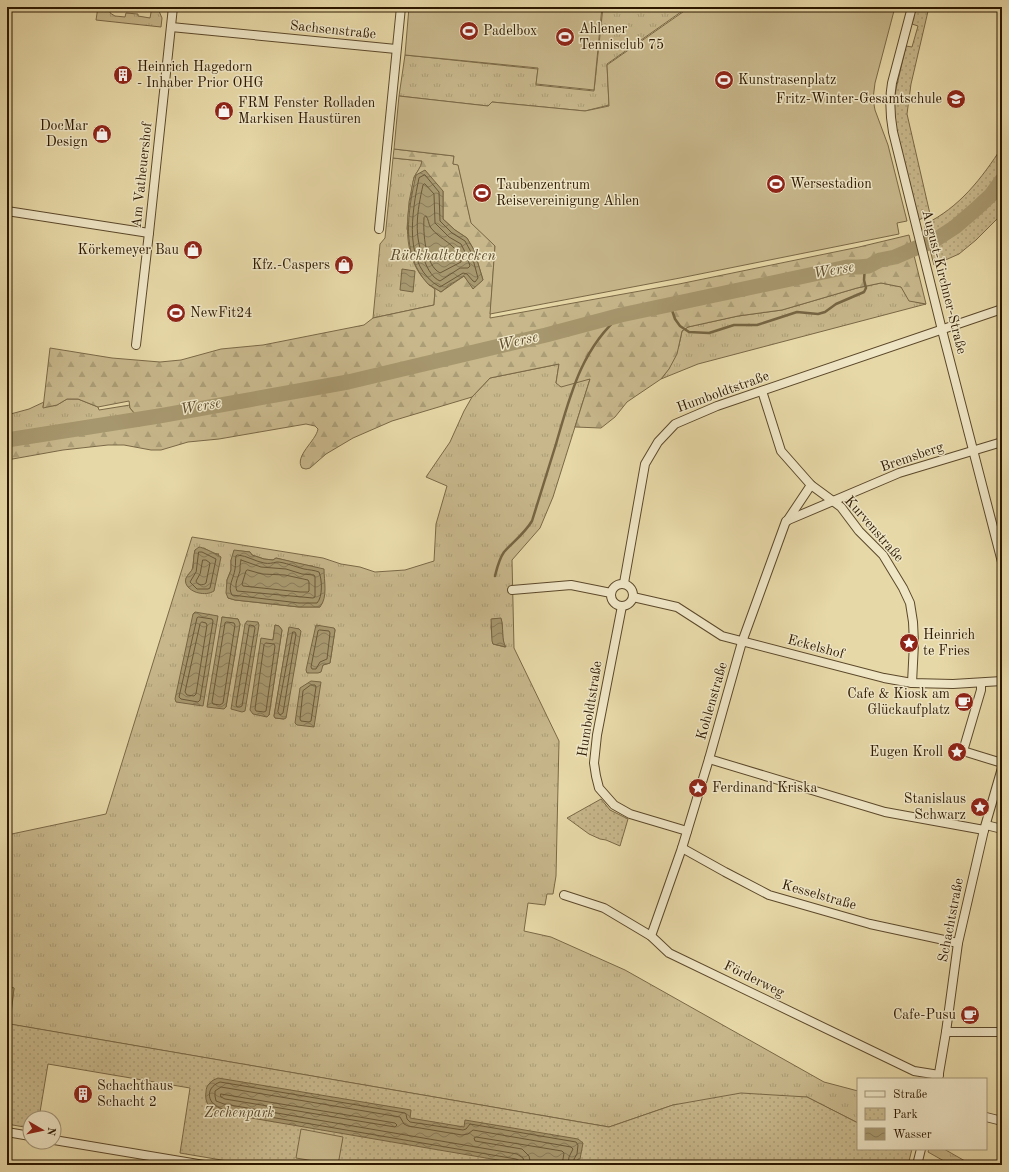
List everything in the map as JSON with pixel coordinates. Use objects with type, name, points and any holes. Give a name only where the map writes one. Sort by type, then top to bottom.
[{"type":"street","name":"Am Vatheuershof","points":[[136,345],[173,7]]},
{"type":"street","points":[[379,229],[401,7]]},
{"type":"street","name":"August-Kirchner-Straße","points":[[912,7],[892,83],[889,105],[893,132],[1002,562]]},
{"type":"street","name":"Sachsenstraße","points":[[171,27],[396,49]]},
{"type":"street","points":[[7,211],[149,233]]},
{"type":"street","name":"Humboldtstraße","points":[[624,584],[645,464],[658,442],[675,424],[717,406],[1002,309]]},
{"type":"street","name":"Kurvenstraße","points":[[762,391],[781,451],[811,485],[842,507],[859,531],[883,556],[903,588],[910,603],[913,622],[914,643],[912,683]]},
{"type":"street","name":"Bremsberg","points":[[833,502],[899,473],[1002,442]]},
{"type":"street","name":"Kohlenstraße","points":[[651,936],[682,848],[742,642],[786,521],[811,485]]},
{"type":"street","points":[[786,521],[833,502]]},
{"type":"street","points":[[617,584],[624,584],[630,587],[633,597],[629,604],[622,606],[618,605],[612,600],[611,593],[617,584]]},
{"type":"street","points":[[512,590],[571,585],[611,593]]},
{"type":"street","name":"Eckelshof","points":[[633,597],[677,607],[722,636],[884,678],[912,683],[953,684],[1002,682]]},
{"type":"street","name":"Humboldtstraße","points":[[622,606],[597,735],[594,764],[599,788],[614,805],[630,814],[687,831]]},
{"type":"street","points":[[981,682],[981,690],[963,751],[1002,763]]},
{"type":"street","points":[[709,759],[885,812],[985,828],[1002,829]]},
{"type":"street","name":"Schachtstraße","points":[[938,1077],[946,1032],[958,943],[985,828],[1002,768]]},
{"type":"street","name":"Kesselstraße","points":[[682,848],[769,895],[870,924],[958,943]]},
{"type":"street","name":"Förderweg","points":[[564,895],[604,908],[651,936],[669,953],[914,1071],[938,1077]]},
{"type":"street","points":[[946,1032],[1002,1032]]},
{"type":"street","points":[[987,1117],[1002,1121]]},
{"type":"street","points":[[7,1132],[22,1135]]},
{"type":"street","points":[[62,1141],[204,1165]]},
{"type":"street","points":[[917,1165],[921,1150]]},
{"type":"green space","points":[[98,7],[110,7],[110,13],[115,16],[125,17],[126,13],[138,14],[138,16],[150,18],[152,7],[160,7],[159,11],[162,18],[161,27],[96,20]]},
{"type":"green space","points":[[409,7],[602,7],[594,90],[536,84],[538,68],[405,55]]},
{"type":"green space","points":[[603,7],[688,7],[607,64],[609,105],[585,111],[492,102],[488,106],[399,96],[405,55],[538,69],[536,85],[594,91]]},
{"type":"green space","points":[[690,7],[895,7],[875,83],[873,99],[875,110],[888,145],[907,221],[897,223],[899,234],[490,314],[495,246],[471,223],[458,165],[453,164],[454,156],[394,149],[399,96],[488,106],[492,102],[585,111],[609,106],[607,65]]},
{"type":"green space","points":[[916,7],[929,7],[911,84],[907,114],[930,214],[919,220],[896,130],[894,105],[896,89],[906,46],[912,47],[918,26],[912,24]]},
{"type":"green space","points":[[1002,147],[1002,214],[976,240],[959,254],[934,265],[925,231],[925,224],[949,210],[969,191],[978,181]]},
{"type":"green space","points":[[394,149],[454,156],[453,164],[458,164],[471,222],[495,246],[490,318],[679,284],[859,247],[909,235],[926,304],[909,301],[901,287],[881,283],[857,288],[782,310],[738,316],[688,327],[682,331],[677,354],[669,369],[661,379],[627,402],[615,417],[601,428],[575,427],[590,379],[561,387],[556,383],[559,364],[490,378],[472,397],[392,421],[353,438],[326,454],[310,468],[306,469],[302,468],[300,463],[301,459],[318,429],[315,426],[306,424],[219,439],[188,442],[161,450],[151,450],[124,445],[108,445],[63,450],[7,460],[7,446],[137,423],[136,415],[130,408],[129,401],[98,407],[78,399],[67,399],[57,405],[43,408],[50,348],[112,358],[160,362],[181,360],[221,349],[263,345],[364,325],[373,318],[434,305],[435,289],[425,280],[418,270],[412,259],[409,247],[408,234],[408,222],[413,182],[422,161],[393,158]],"holes":[[[443,191],[443,219],[467,238],[474,250],[483,280],[473,288],[464,276],[441,292],[426,280],[417,266],[411,251],[408,232]]]},
{"type":"green space","points":[[393,158],[422,161],[421,166],[414,177],[409,202],[407,229],[429,285],[435,289],[434,305],[373,318],[380,244],[385,238]]},
{"type":"green space","points":[[881,283],[902,287],[908,298],[926,304],[698,364],[661,379],[675,356],[682,331],[688,327],[738,316],[782,310],[857,288]]},
{"type":"green space","points":[[559,364],[556,383],[590,379],[553,497],[540,528],[512,560],[514,648],[559,741],[556,876],[553,894],[547,894],[545,905],[528,903],[524,931],[551,937],[625,970],[824,1082],[857,1091],[857,1122],[807,1097],[673,1105],[609,1127],[9,1024],[14,988],[7,987],[7,835],[106,814],[192,537],[323,558],[375,572],[405,570],[434,561],[436,524],[447,486],[426,477],[450,442],[472,397],[490,378]],"holes":[[[204,548],[212,553],[219,554],[186,579],[192,571],[195,550]],[[240,551],[250,552],[252,555],[264,559],[273,560],[276,558],[313,566],[320,607],[299,607],[228,598],[227,580],[231,570],[231,560]],[[222,617],[238,619],[240,624],[226,707]],[[492,619],[501,619],[505,647],[493,644],[491,627]],[[275,625],[279,626],[282,630],[269,715],[261,639],[273,640]],[[289,628],[299,629],[284,719],[275,718],[274,716]],[[334,628],[335,630],[330,663],[323,665],[321,668]]]},
{"type":"green space","points":[[67,399],[78,399],[98,407],[99,410],[130,405],[130,408],[136,415],[7,436],[7,415],[29,409],[44,402],[43,407],[57,405]]},
{"type":"green space","points":[[601,799],[610,810],[628,819],[620,846],[589,834],[567,818]]},
{"type":"green space","name":"Zechenpark","points":[[7,987],[14,988],[10,1024],[609,1127],[673,1105],[741,1093],[807,1097],[857,1122],[857,1150],[912,1150],[908,1165],[251,1165],[180,1153],[190,1088],[48,1064],[40,1110],[22,1110],[22,1127],[7,1124]]},
{"type":"green space","points":[[301,1129],[343,1137],[338,1165],[296,1158]]},
{"type":"green space","points":[[929,1150],[946,1150],[972,1165],[951,1165],[928,1152]]},
{"type":"water","name":"Rückhaltebecken","points":[[425,170],[443,191],[443,219],[467,238],[474,250],[483,280],[473,289],[464,276],[441,292],[428,284],[419,272],[413,259],[408,232],[409,217],[416,175]]},
{"type":"water","points":[[402,269],[415,271],[413,292],[400,290]]},
{"type":"water","points":[[199,547],[221,557],[214,591],[205,594],[189,588],[185,581],[193,568],[195,550]]},
{"type":"water","points":[[234,550],[250,552],[252,555],[264,559],[273,560],[276,558],[324,569],[325,594],[320,607],[299,607],[228,598],[226,593],[227,580],[231,570],[231,560]]},
{"type":"water","points":[[195,612],[218,616],[203,706],[176,702],[175,699],[193,614]]},
{"type":"water","points":[[222,617],[238,619],[240,624],[226,707],[224,709],[207,707]]},
{"type":"water","points":[[501,618],[504,644],[506,647],[493,644],[492,641],[491,619]]},
{"type":"water","points":[[247,621],[258,622],[259,625],[245,711],[242,712],[231,709],[245,624]]},
{"type":"water","points":[[275,625],[279,626],[282,630],[269,715],[267,717],[253,714],[250,710],[261,638],[273,640]]},
{"type":"water","points":[[316,625],[334,628],[335,630],[330,663],[323,665],[321,672],[307,673],[306,670]]},
{"type":"water","points":[[289,627],[299,629],[301,631],[286,718],[284,719],[275,718],[274,716]]},
{"type":"water","points":[[311,681],[321,682],[314,727],[297,725],[295,723],[300,688]]},
{"type":"water","points":[[218,1078],[411,1110],[410,1118],[464,1127],[465,1120],[578,1139],[583,1143],[580,1159],[578,1159],[577,1163],[580,1163],[579,1165],[527,1165],[222,1113],[209,1106],[206,1100],[206,1090],[208,1085]]},
{"type":"waterway","name":"Werse","points":[[7,440],[159,416],[348,382],[546,335],[621,315],[847,267],[869,266],[880,260],[895,257],[935,240],[955,227],[976,209],[991,195],[1002,180]]},
{"type":"waterway","points":[[670,304],[675,319],[680,326],[689,332],[709,333],[734,325],[757,325],[797,312],[818,314],[825,312],[836,304],[864,292],[866,288],[864,280],[865,266]]},
{"type":"waterway","points":[[495,576],[499,561],[504,552],[522,534],[532,521],[566,408],[579,374],[596,343],[607,328],[621,315]]},
{"type":"place","name":"Padelbox","points":[[469,31]]},
{"type":"place","name":"Ahlener Tennisclub 75","points":[[565,37]]},
{"type":"place","name":"Heinrich Hagedorn - Inhaber Prior OHG","points":[[123,75]]},
{"type":"place","name":"Kunstrasenplatz","points":[[724,80]]},
{"type":"place","name":"Fritz-Winter-Gesamtschule","points":[[956,99]]},
{"type":"place","name":"FRM Fenster Rolladen Markisen Haustüren","points":[[224,111]]},
{"type":"place","name":"DocMar Design","points":[[102,134]]},
{"type":"place","name":"Wersestadion","points":[[776,184]]},
{"type":"place","name":"Taubenzentrum Reisevereinigung Ahlen","points":[[482,193]]},
{"type":"place","name":"Körkemeyer Bau","points":[[193,250]]},
{"type":"place","name":"Kfz.-Caspers","points":[[344,265]]},
{"type":"place","name":"NewFit24","points":[[176,313]]},
{"type":"place","name":"Heinrich te Fries","points":[[909,643]]},
{"type":"place","name":"Cafe & Kiosk am Glückaufplatz","points":[[964,702]]},
{"type":"place","name":"Eugen Kroll","points":[[957,752]]},
{"type":"place","name":"Ferdinand Kriska","points":[[698,788]]},
{"type":"place","name":"Stanislaus Schwarz","points":[[980,807]]},
{"type":"place","name":"Cafe-Pusu","points":[[970,1015]]},
{"type":"place","name":"Schachthaus Schacht 2","points":[[83,1094]]}]
